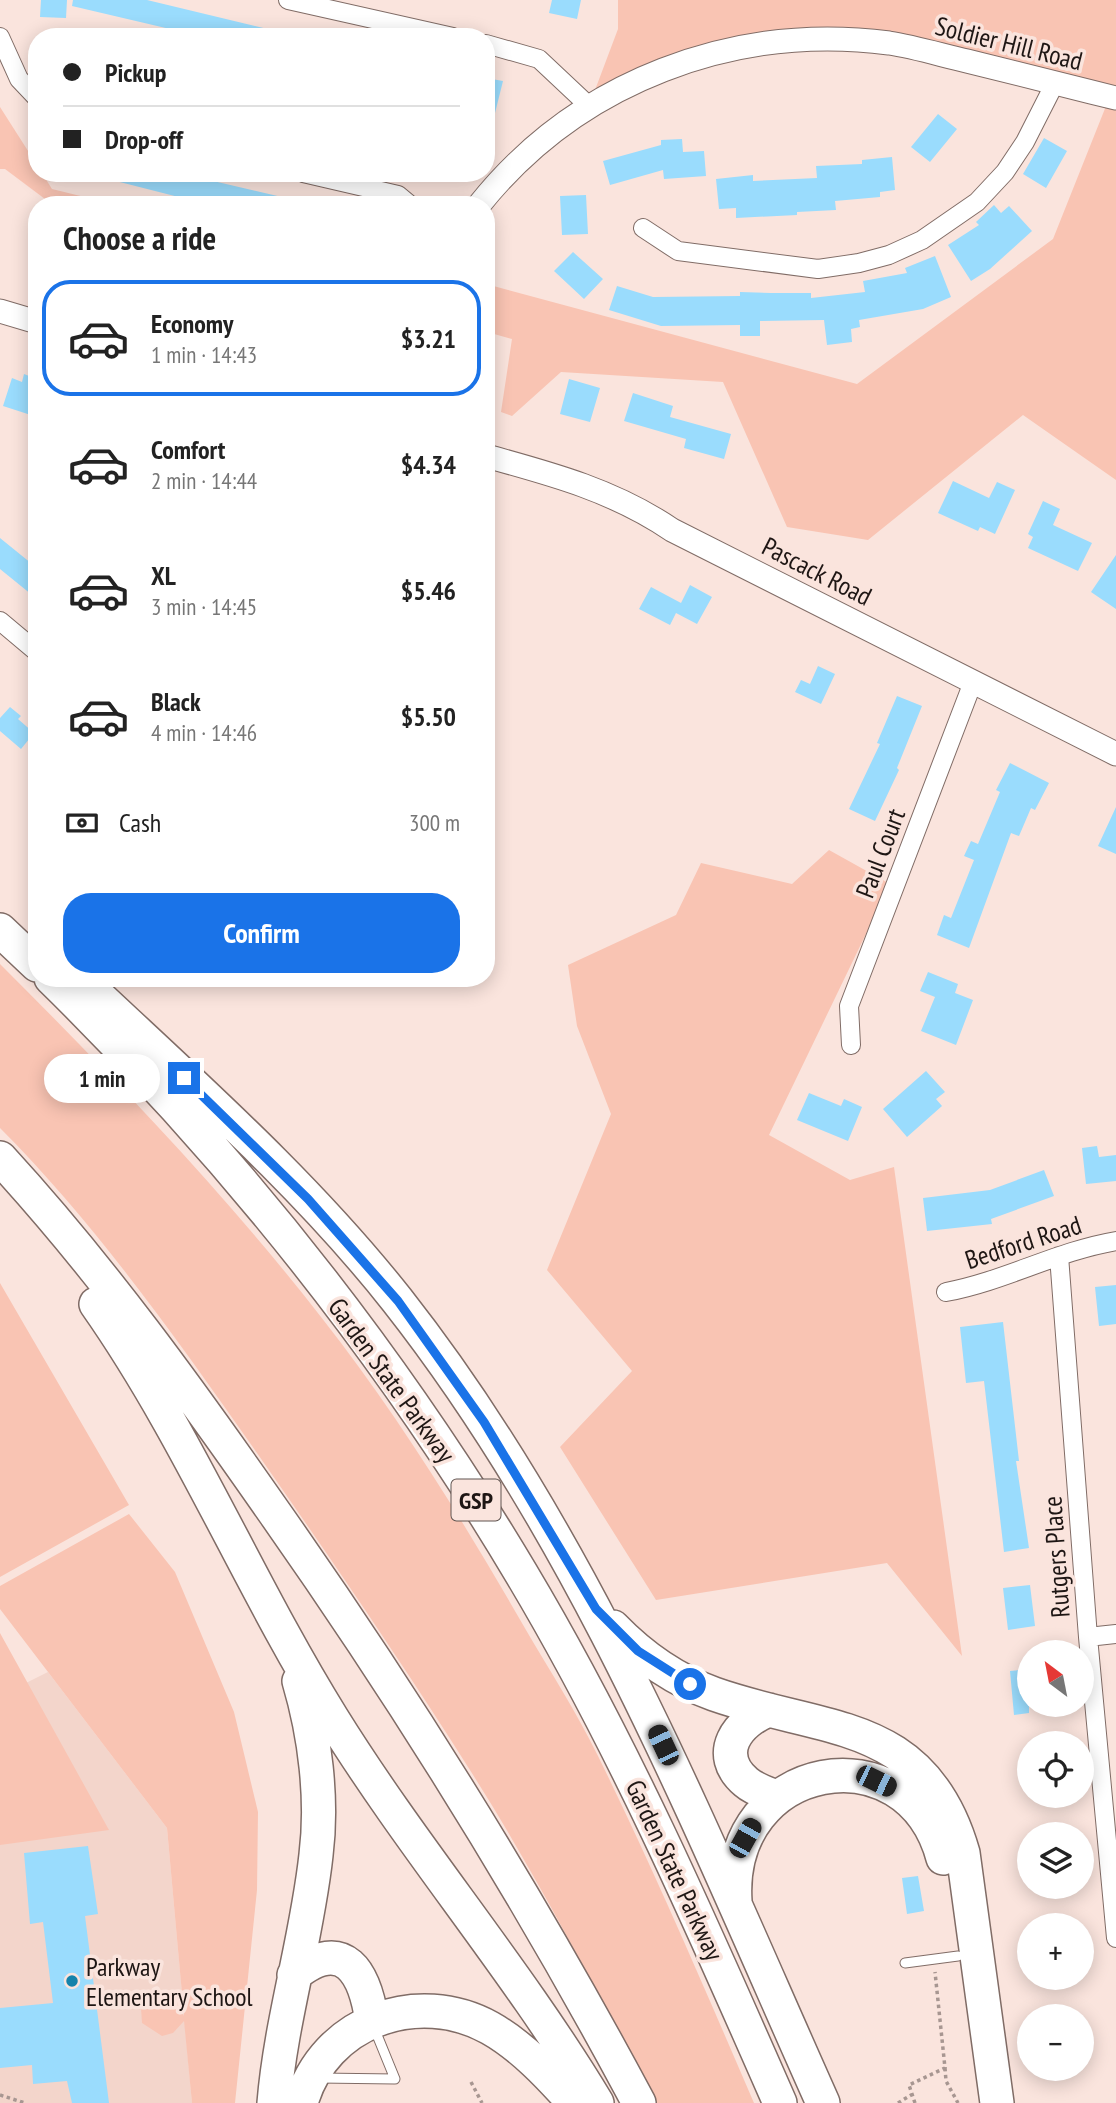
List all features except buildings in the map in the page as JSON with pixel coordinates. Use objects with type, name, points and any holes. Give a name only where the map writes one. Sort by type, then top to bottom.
[{"type":"highway","points":[[0,917],[28,936]]},
{"type":"highway","points":[[0,930],[28,956]]},
{"type":"highway","name":"Garden State Parkway","points":[[60,987],[128,1054],[256,1199],[370,1346],[453,1463],[522,1575],[616,1745],[701,1924],[780,2103]]},
{"type":"highway","points":[[88,987],[285,1175],[368,1264],[432,1347],[484,1422],[596,1609],[668,1756],[823,2103]]},
{"type":"highway","points":[[0,1158],[144,1332],[221,1435],[330,1592],[459,1792],[573,1983],[639,2103]]},
{"type":"highway","points":[[0,1180],[89,1295],[141,1371],[194,1462],[286,1642],[356,1756],[597,2103]]},
{"type":"highway","points":[[596,1609],[625,1640],[664,1670],[711,1693],[872,1739],[904,1758],[940,1798],[962,1853],[997,2103]]},
{"type":"highway","points":[[274,2103],[280,2041],[312,1888],[318,1820],[308,1720],[286,1642]]},
{"type":"highway","points":[[769,1710],[741,1726],[735,1734],[731,1754],[742,1779],[776,1797]]},
{"type":"highway","points":[[736,1907],[736,1869],[742,1845],[752,1824],[776,1797],[816,1779],[846,1775],[876,1781],[914,1805],[932,1828],[942,1855],[946,1958],[978,2103]]},
{"type":"highway","points":[[294,1975],[309,1965],[328,1959],[351,1965],[364,1981],[372,2021]]},
{"type":"highway","points":[[306,2090],[331,2049],[372,2021],[423,2010],[457,2014],[474,2020],[508,2040],[574,2103]]},
{"type":"street","points":[[288,0],[413,28]]},
{"type":"street","points":[[0,37],[19,79],[28,88]]},
{"type":"street","name":"Soldier Hill Road","points":[[488,196],[517,163],[589,106],[667,67],[710,53],[801,38],[892,43],[1116,97]]},
{"type":"street","points":[[495,47],[539,59],[589,106]]},
{"type":"street","points":[[643,228],[678,251],[818,269],[889,255],[922,240],[977,202],[1005,172],[1025,142],[1055,83]]},
{"type":"street","points":[[342,182],[399,196]]},
{"type":"street","points":[[0,311],[28,320]]},
{"type":"street","name":"Pascack Road","points":[[495,459],[578,482],[615,497],[683,535],[1116,754]]},
{"type":"street","points":[[0,621],[28,644]]},
{"type":"street","name":"Paul Court","points":[[851,1045],[849,1006],[974,682]]},
{"type":"street","name":"Bedford Road","points":[[946,1292],[1006,1277],[1059,1256],[1116,1241]]},
{"type":"street","name":"Rutgers Place","points":[[1059,1256],[1088,1637],[1116,1938]]},
{"type":"street","points":[[1088,1637],[1116,1634]]},
{"type":"lane","points":[[905,1963],[946,1958]]},
{"type":"lane","points":[[306,2090],[345,2079],[395,2079],[377,2041],[372,2021]]},
{"type":"path","points":[[946,1958],[946,2081],[958,2103]]},
{"type":"path","points":[[915,2103],[909,2085],[945,2068]]},
{"type":"path","points":[[471,2082],[482,2103]]},
{"type":"path","points":[[0,2095],[25,2103]]},
{"type":"path","points":[[898,2103],[912,2095]]},
{"type":"shaded area","points":[[618,0],[1116,0],[1116,480],[1023,415],[868,540],[787,527],[723,382],[561,372],[512,416],[501,412],[512,339],[495,334],[495,286],[857,384],[1053,239],[1110,96],[892,43],[755,43],[589,106],[618,29]]},
{"type":"shaded area","points":[[0,107],[28,151],[28,182],[48,182],[52,189],[80,196],[41,196],[5,169],[0,169]]},
{"type":"shaded area","points":[[829,850],[890,884],[769,1135],[850,1180],[894,1167],[962,1656],[887,1563],[656,1600],[560,1447],[632,1371],[547,1270],[611,1114],[577,1026],[568,965],[676,915],[701,863],[792,884]]},
{"type":"shaded area","points":[[0,964],[125,1092],[284,1270],[377,1392],[429,1470],[479,1549],[590,1740],[659,1885],[754,2103],[657,2103],[518,1849],[443,1727],[364,1609],[167,1327],[70,1204],[0,1128]]},
{"type":"shaded area","points":[[0,1283],[129,1505],[0,1577]]},
{"type":"shaded area","points":[[129,1514],[175,1572],[234,1712],[258,1812],[257,1890],[235,2103],[192,2103],[184,2021],[173,2033],[162,2036],[142,2023],[141,2008],[155,2006],[155,2001],[171,1999],[184,2016],[167,1828],[0,1609],[0,1586]]},
{"type":"shaded area","points":[[0,1633],[109,1830],[0,1845]]},
{"type":"shaded area","points":[[48,1672],[167,1828],[192,2103],[0,2103],[0,1696]]},
{"type":"place","name":"Parkway Elementary School","points":[[72,1981]]},
{"type":"route","points":[[184,1078],[338,1230],[398,1301],[484,1422],[541,1513],[596,1609],[638,1651],[656,1665],[690,1684]]}]
